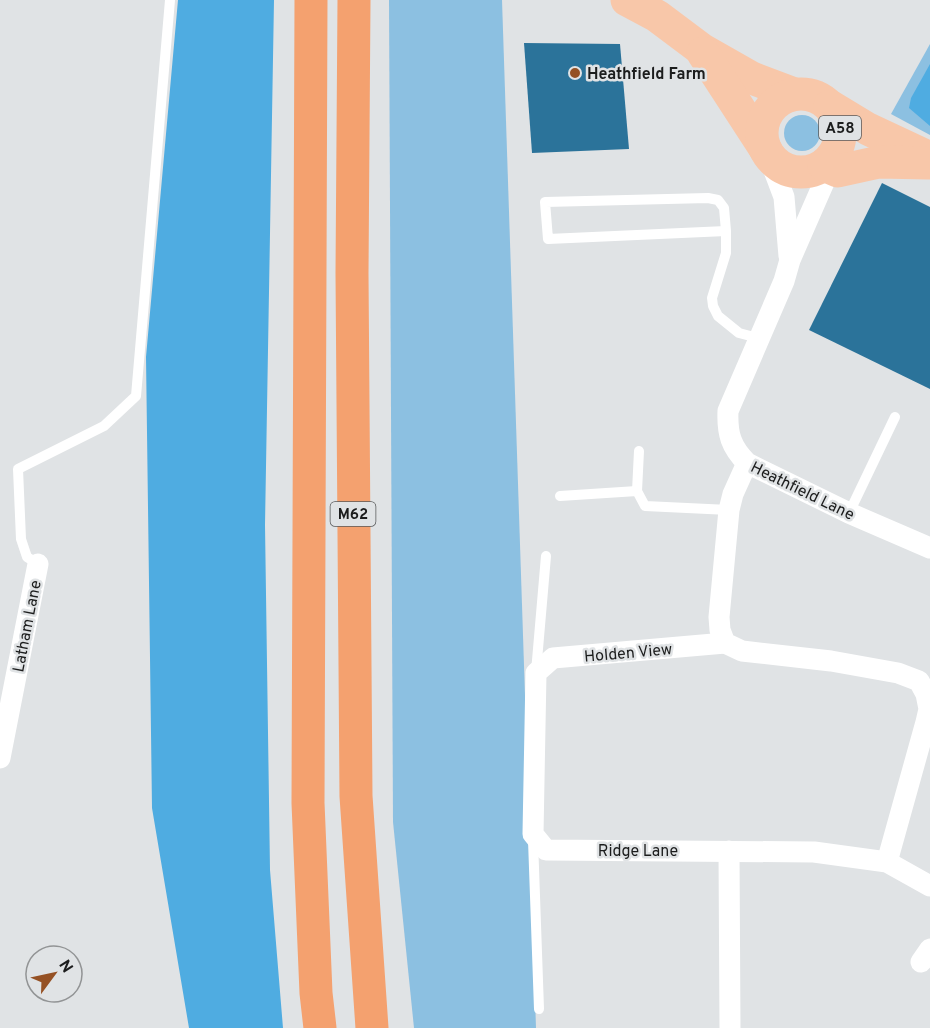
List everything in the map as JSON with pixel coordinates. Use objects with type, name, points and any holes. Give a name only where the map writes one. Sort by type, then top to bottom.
[{"type":"highway","name":"M62","points":[[311,0],[308,803],[316,993],[321,1028]]},
{"type":"highway","name":"M62","points":[[354,0],[352,273],[356,796],[372,1028]]},
{"type":"main road","name":"A58","points":[[627,0],[657,16],[701,49],[752,78],[794,94],[807,94],[820,98],[868,129],[930,158]]},
{"type":"main road","name":"A58","points":[[701,49],[766,151],[775,162],[786,169],[799,172],[812,171],[824,166],[834,156],[840,144],[841,130],[830,106]]},
{"type":"main road","points":[[766,151],[762,138],[762,126],[766,115],[773,105],[794,94]]},
{"type":"main road","name":"A58","points":[[824,166],[838,171],[879,162],[930,163]]},
{"type":"street","name":"Heathfield Lane","points":[[766,151],[784,197],[790,260]]},
{"type":"street","name":"Heathfield Lane","points":[[824,166],[825,180],[728,411],[730,442],[747,463],[849,513],[930,548]]},
{"type":"street","points":[[747,463],[733,494],[729,510],[719,617],[720,630],[725,643],[742,651],[831,661],[898,673],[919,681],[926,693],[929,709],[914,770],[886,862],[930,886]]},
{"type":"street","name":"Latham Lane","points":[[0,758],[38,564]]},
{"type":"street","name":"Holden View","points":[[536,673],[553,658],[725,643]]},
{"type":"street","points":[[536,673],[540,842]]},
{"type":"street","name":"Ridge Lane","points":[[540,842],[729,851],[814,852],[886,862]]},
{"type":"street","points":[[729,851],[730,1028]]},
{"type":"lane","points":[[38,564],[27,557],[21,539],[18,469],[104,426],[136,396],[170,0]]},
{"type":"lane","points":[[726,231],[548,239],[546,202],[708,198],[718,200],[724,208],[726,231],[726,253],[712,298],[713,306],[718,316],[739,333],[758,338]]},
{"type":"lane","points":[[849,513],[896,417]]},
{"type":"lane","points":[[639,451],[637,491],[645,506],[729,510]]},
{"type":"lane","points":[[560,496],[637,491]]},
{"type":"lane","points":[[536,673],[546,556]]},
{"type":"lane","points":[[539,1009],[540,842]]},
{"type":"shaded area","points":[[178,0],[274,0],[265,525],[270,870],[283,1028],[189,1028],[152,808],[146,357]]},
{"type":"shaded area","points":[[389,0],[502,0],[536,1028],[414,1028],[393,822]]},
{"type":"shaded area","points":[[930,44],[930,135],[891,114]]},
{"type":"shaded area","points":[[930,64],[930,126],[909,108],[911,98]]},
{"type":"shaded area","points":[[802,115],[815,120],[820,133],[815,146],[802,151],[789,146],[784,133],[789,120]]},
{"type":"building","name":"Heathfield Farm","points":[[524,43],[620,44],[629,149],[532,153]]},
{"type":"building","points":[[882,183],[930,207],[930,389],[809,330]]},
{"type":"place","name":"Heathfield Farm","points":[[575,73]]}]
